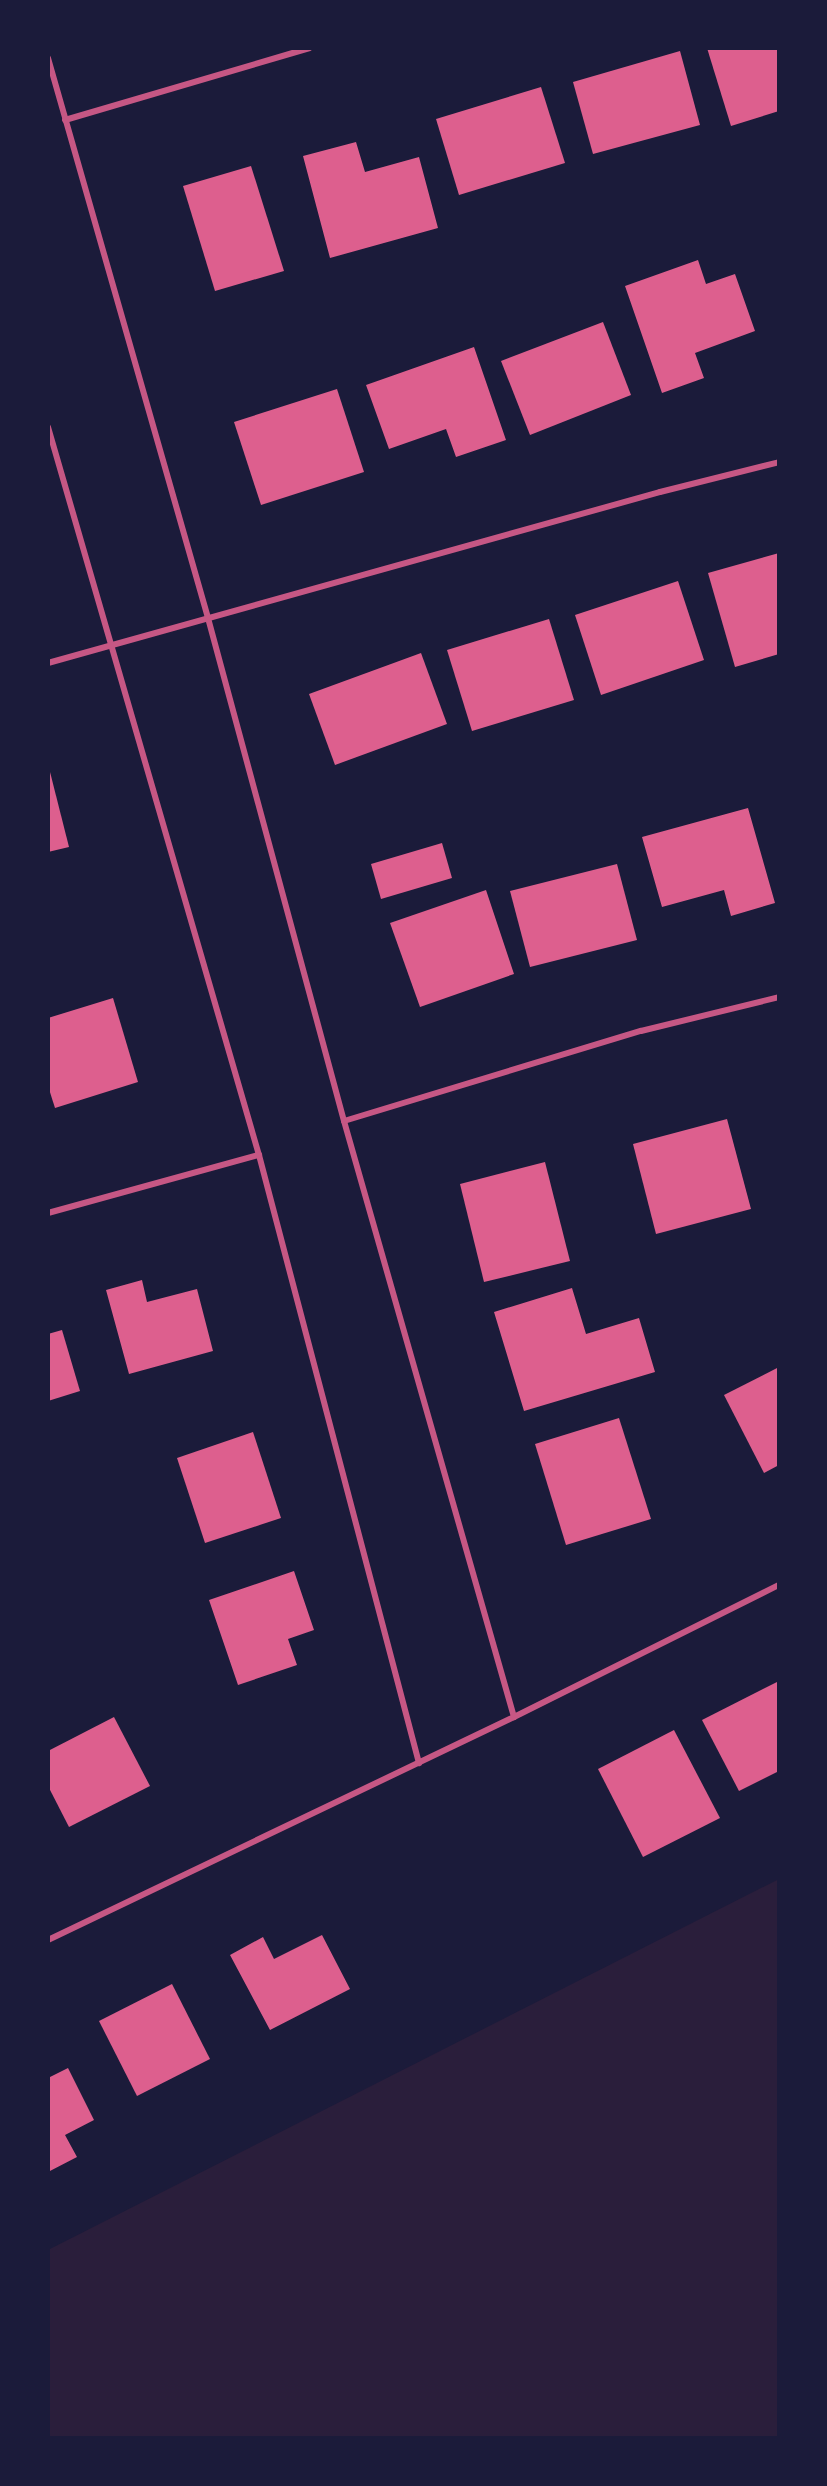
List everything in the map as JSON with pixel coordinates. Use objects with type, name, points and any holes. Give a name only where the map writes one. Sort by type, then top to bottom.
[{"type":"street","points":[[64,120],[310,48]]},
{"type":"street","points":[[48,58],[208,618],[344,1121],[514,1717]]},
{"type":"street","points":[[48,427],[259,1155],[419,1763]]},
{"type":"street","points":[[48,663],[660,492],[779,462]]},
{"type":"street","points":[[344,1121],[641,1031],[779,996]]},
{"type":"street","points":[[48,1213],[259,1155]]},
{"type":"street","points":[[48,1940],[514,1717],[779,1586]]},
{"type":"shaded area","points":[[779,1879],[779,2438],[48,2438],[48,2250]]},
{"type":"building","points":[[707,48],[779,48],[779,111],[731,126]]},
{"type":"building","points":[[680,51],[700,125],[593,154],[573,82]]},
{"type":"building","points":[[541,87],[565,163],[459,195],[436,119]]},
{"type":"building","points":[[356,142],[365,172],[419,157],[438,228],[330,258],[303,156]]},
{"type":"building","points":[[251,166],[284,271],[215,291],[183,186]]},
{"type":"building","points":[[698,260],[706,284],[735,274],[755,331],[695,353],[704,378],[662,393],[625,286]]},
{"type":"building","points":[[603,322],[631,395],[530,435],[501,361]]},
{"type":"building","points":[[474,347],[506,440],[456,457],[446,429],[389,449],[366,385]]},
{"type":"building","points":[[337,389],[364,472],[261,505],[234,422]]},
{"type":"building","points":[[779,553],[779,654],[735,667],[708,573]]},
{"type":"building","points":[[678,581],[704,660],[601,695],[575,615]]},
{"type":"building","points":[[549,619],[574,700],[472,731],[447,650]]},
{"type":"building","points":[[421,653],[447,724],[335,765],[309,694]]},
{"type":"building","points":[[48,764],[69,847],[48,852]]},
{"type":"building","points":[[748,808],[775,903],[731,916],[724,890],[662,907],[642,837]]},
{"type":"building","points":[[442,843],[452,878],[381,899],[371,864]]},
{"type":"building","points":[[617,864],[637,940],[530,967],[510,891]]},
{"type":"building","points":[[486,890],[514,974],[420,1007],[390,923]]},
{"type":"building","points":[[113,998],[138,1082],[55,1108],[48,1086],[48,1018]]},
{"type":"building","points":[[727,1119],[751,1209],[656,1234],[633,1144]]},
{"type":"building","points":[[545,1162],[570,1261],[484,1282],[460,1184]]},
{"type":"building","points":[[142,1280],[147,1302],[197,1289],[213,1351],[129,1374],[106,1290]]},
{"type":"building","points":[[572,1288],[586,1334],[639,1318],[655,1372],[524,1411],[494,1312]]},
{"type":"building","points":[[62,1330],[80,1391],[48,1401],[48,1334]]},
{"type":"building","points":[[779,1367],[779,1465],[764,1473],[724,1395]]},
{"type":"building","points":[[619,1418],[651,1519],[566,1545],[535,1444]]},
{"type":"building","points":[[253,1432],[281,1518],[205,1543],[177,1458]]},
{"type":"building","points":[[294,1571],[314,1630],[288,1639],[297,1665],[238,1685],[209,1600]]},
{"type":"building","points":[[779,1681],[779,1771],[739,1791],[702,1720]]},
{"type":"building","points":[[114,1717],[150,1786],[69,1827],[48,1786],[48,1751]]},
{"type":"building","points":[[674,1730],[720,1818],[643,1857],[598,1769]]},
{"type":"building","points":[[322,1935],[350,1989],[270,2030],[230,1955],[263,1937],[274,1959]]},
{"type":"building","points":[[172,1984],[210,2059],[137,2096],[99,2021]]},
{"type":"building","points":[[68,2068],[94,2120],[65,2135],[77,2157],[48,2172],[48,2078]]}]
